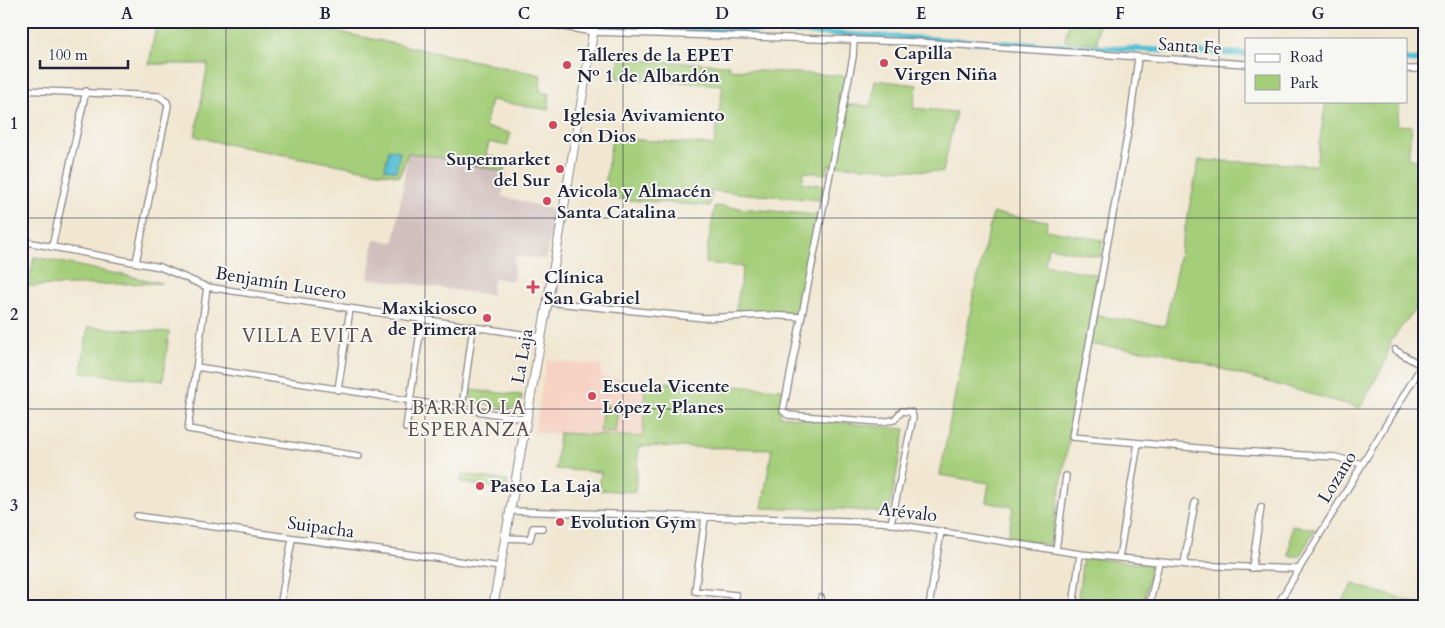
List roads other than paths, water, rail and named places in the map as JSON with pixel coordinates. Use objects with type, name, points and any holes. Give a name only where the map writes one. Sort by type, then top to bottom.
[{"type":"main road","name":"La Laja","points":[[493,607],[594,26]]},
{"type":"street","name":"Santa Fe","points":[[530,21],[1245,64]]},
{"type":"street","points":[[854,39],[853,57],[800,317],[783,411],[784,415],[888,422],[894,420],[902,411],[911,412],[913,417],[891,524]]},
{"type":"street","points":[[1138,58],[1130,121],[1072,436],[1138,443],[1335,457],[1362,464]]},
{"type":"street","points":[[1408,69],[1424,69]]},
{"type":"street","points":[[21,90],[86,91],[159,96],[167,102],[136,262]]},
{"type":"street","points":[[52,247],[86,91]]},
{"type":"street","name":"Benjamín Lucero","points":[[21,241],[169,269],[208,287],[541,337]]},
{"type":"street","points":[[208,287],[188,429],[359,456]]},
{"type":"street","points":[[547,302],[704,318],[766,315],[800,317]]},
{"type":"street","points":[[338,390],[350,309]]},
{"type":"street","points":[[406,428],[422,319]]},
{"type":"street","points":[[462,407],[473,327]]},
{"type":"street","points":[[1394,350],[1423,364]]},
{"type":"street","name":"Lozano","points":[[1276,607],[1423,364]]},
{"type":"street","points":[[197,367],[338,390],[462,407],[526,419]]},
{"type":"street","points":[[1119,558],[1138,443]]},
{"type":"street","points":[[1056,550],[1066,476]]},
{"type":"street","points":[[1184,564],[1194,502]]},
{"type":"street","points":[[1252,568],[1261,507]]},
{"type":"street","name":"Arévalo","points":[[511,511],[891,524],[1080,554],[1184,564],[1299,569]]},
{"type":"street","name":"Suipacha","points":[[138,516],[500,567]]},
{"type":"street","points":[[705,518],[695,591],[736,595],[734,607]]},
{"type":"street","points":[[505,538],[530,539],[533,528],[542,528]]},
{"type":"street","points":[[929,607],[941,531]]},
{"type":"street","points":[[280,607],[292,539]]},
{"type":"street","points":[[1073,607],[1080,554]]},
{"type":"street","points":[[1150,607],[1160,562]]},
{"type":"street","points":[[820,607],[821,598]]},
{"type":"water","points":[[389,149],[400,151],[396,171],[385,169]]},
{"type":"waterway","points":[[561,21],[599,27],[800,32],[1037,45]]},
{"type":"waterway","points":[[1042,45],[1245,54]]},
{"type":"waterway","points":[[1408,60],[1424,61]]},
{"type":"place","name":"Capilla Virgen Niña","points":[[884,63]]},
{"type":"place","name":"Talleres de la EPET Nº 1 de Albardón","points":[[567,65]]},
{"type":"place","name":"Iglesia Avivamiento con Dios","points":[[553,125]]},
{"type":"place","name":"Supermarket del Sur","points":[[560,169]]},
{"type":"place","name":"Avicola y Almacén Santa Catalina","points":[[547,201]]},
{"type":"place","name":"Clínica San Gabriel","points":[[533,287]]},
{"type":"place","name":"Maxikiosco de Primera","points":[[487,318]]},
{"type":"place","name":"Escuela Vicente López y Planes","points":[[592,396]]},
{"type":"place","name":"Paseo La Laja","points":[[480,486]]},
{"type":"place","name":"Evolution Gym","points":[[560,522]]},
{"type":"district","name":"VILLA EVITA","points":[[308,335]]},
{"type":"district","name":"BARRIO LA ESPERANZA","points":[[469,418]]}]
